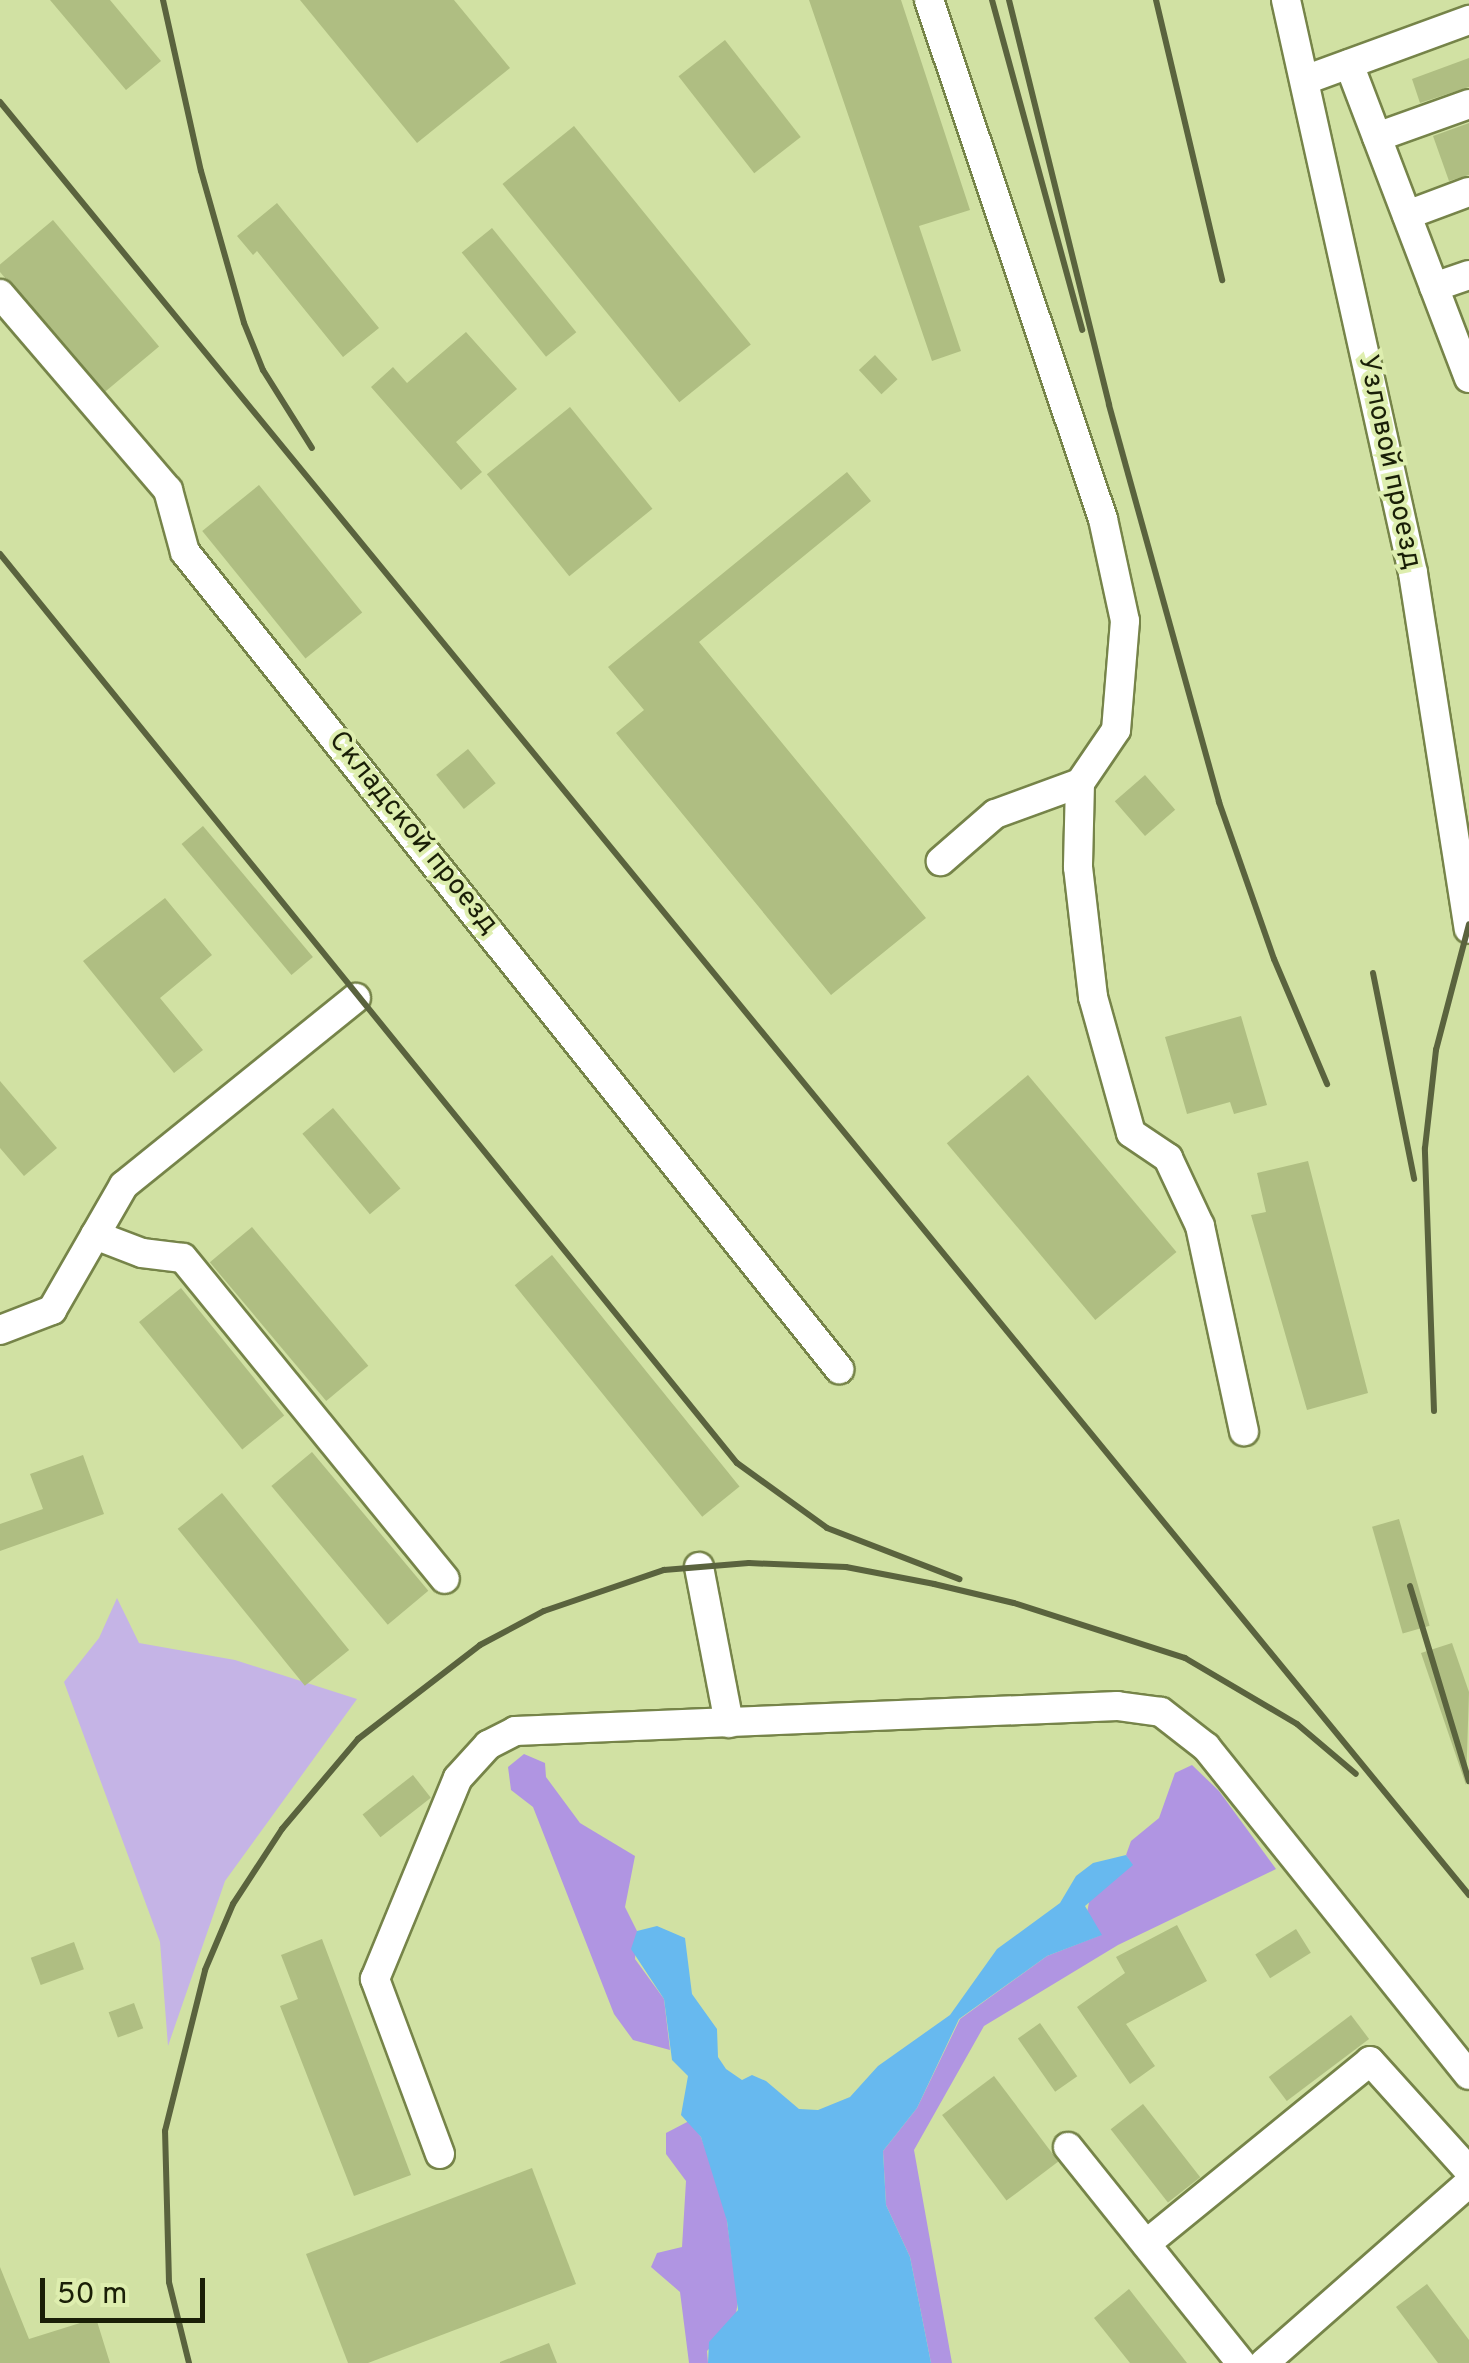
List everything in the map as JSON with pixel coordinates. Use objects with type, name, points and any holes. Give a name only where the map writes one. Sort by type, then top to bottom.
[{"type":"street","points":[[928,0],[1104,519],[1125,621],[1116,730],[1080,783],[1078,867],[1093,997],[1130,1132],[1168,1158],[1200,1226],[1244,1430]]},
{"type":"street","name":"Узловой проезд","points":[[1286,0],[1413,573],[1469,929]]},
{"type":"street","points":[[1305,80],[1469,20]]},
{"type":"street","points":[[1349,64],[1466,362]]},
{"type":"street","points":[[1377,137],[1469,104]]},
{"type":"street","points":[[1407,215],[1469,192]]},
{"type":"street","points":[[1434,287],[1469,275]]},
{"type":"street","name":"Складской проезд","points":[[0,294],[168,490],[185,552],[840,1368]]},
{"type":"street","points":[[941,861],[995,814],[1080,783]]},
{"type":"street","points":[[0,1330],[52,1310],[124,1185],[356,998]]},
{"type":"street","points":[[94,1235],[142,1253],[183,1258],[445,1579]]},
{"type":"street","points":[[699,1567],[729,1724]]},
{"type":"street","points":[[440,2154],[374,1979],[458,1778],[488,1745],[516,1731],[1117,1706],[1162,1712],[1206,1748],[1469,2075]]},
{"type":"street","points":[[1146,2244],[1370,2060],[1469,2171]]},
{"type":"street","points":[[1068,2147],[1242,2363]]},
{"type":"street","points":[[1264,2363],[1469,2183]]},
{"type":"shaded area","points":[[117,1598],[139,1643],[235,1660],[357,1699],[225,1881],[168,2046],[160,1942],[64,1682],[99,1638]]},
{"type":"shaded area","points":[[524,1754],[545,1763],[546,1777],[580,1823],[635,1856],[625,1907],[637,1931],[635,1959],[664,1999],[670,2050],[633,2040],[614,2014],[533,1807],[511,1790],[508,1767]]},
{"type":"shaded area","points":[[1192,1765],[1219,1791],[1276,1869],[1118,1945],[984,2026],[914,2150],[952,2363],[931,2363],[910,2257],[886,2205],[883,2151],[917,2108],[960,2019],[1047,1956],[1101,1935],[1086,1918],[1090,1897],[1132,1865],[1126,1855],[1131,1841],[1159,1818],[1175,1773]]},
{"type":"shaded area","points":[[689,2121],[701,2137],[724,2199],[738,2301],[735,2320],[707,2351],[708,2363],[689,2363],[680,2292],[651,2267],[657,2253],[682,2247],[686,2181],[666,2154],[666,2133]]},
{"type":"water","points":[[1126,1855],[1133,1865],[1085,1906],[1102,1935],[1047,1956],[959,2019],[917,2108],[883,2151],[886,2205],[910,2257],[931,2363],[708,2363],[709,2342],[738,2310],[727,2221],[701,2137],[681,2115],[688,2076],[672,2060],[664,1999],[631,1949],[637,1931],[657,1926],[685,1938],[692,1994],[717,2029],[718,2057],[726,2069],[742,2080],[752,2075],[766,2081],[799,2109],[818,2110],[850,2097],[878,2066],[950,2015],[997,1949],[1060,1903],[1076,1876],[1093,1863]]},
{"type":"building","points":[[50,0],[110,0],[161,61],[126,90]]},
{"type":"building","points":[[300,0],[454,0],[510,68],[417,143]]},
{"type":"building","points":[[809,0],[901,0],[970,210],[919,226],[961,351],[932,361]]},
{"type":"building","points":[[725,40],[801,137],[754,173],[679,76]]},
{"type":"building","points":[[1469,58],[1469,87],[1420,103],[1412,79]]},
{"type":"building","points":[[1469,123],[1469,175],[1449,181],[1433,136]]},
{"type":"building","points":[[574,126],[751,344],[679,402],[503,184]]},
{"type":"building","points":[[277,203],[379,328],[343,357],[257,251],[253,255],[237,236]]},
{"type":"building","points":[[53,220],[159,346],[102,394],[0,272],[0,264]]},
{"type":"building","points":[[492,228],[576,332],[546,357],[462,253]]},
{"type":"building","points":[[466,332],[517,389],[456,442],[482,472],[461,490],[371,387],[393,367],[407,383]]},
{"type":"building","points":[[875,355],[898,379],[881,394],[859,370]]},
{"type":"building","points":[[570,407],[652,509],[569,576],[487,474]]},
{"type":"building","points":[[847,472],[871,501],[699,642],[926,918],[831,995],[616,733],[644,710],[608,667]]},
{"type":"building","points":[[259,485],[362,612],[305,658],[202,531]]},
{"type":"building","points":[[468,749],[496,783],[464,809],[436,775]]},
{"type":"building","points":[[1145,775],[1175,810],[1145,836],[1115,801]]},
{"type":"building","points":[[203,826],[313,957],[291,975],[182,844]]},
{"type":"building","points":[[165,898],[212,955],[160,998],[203,1050],[174,1073],[83,961]]},
{"type":"building","points":[[1241,1016],[1267,1105],[1234,1114],[1230,1102],[1187,1114],[1165,1037]]},
{"type":"building","points":[[1028,1075],[1176,1252],[1095,1320],[947,1143]]},
{"type":"building","points":[[0,1081],[57,1148],[24,1176],[0,1148]]},
{"type":"building","points":[[333,1108],[400,1188],[370,1214],[302,1134]]},
{"type":"building","points":[[1308,1161],[1368,1393],[1307,1410],[1251,1215],[1266,1212],[1257,1173]]},
{"type":"building","points":[[252,1227],[368,1366],[326,1401],[210,1262]]},
{"type":"building","points":[[552,1255],[740,1487],[702,1517],[515,1285]]},
{"type":"building","points":[[181,1288],[284,1415],[242,1449],[139,1322]]},
{"type":"building","points":[[312,1452],[428,1591],[388,1625],[271,1486]]},
{"type":"building","points":[[83,1455],[104,1514],[0,1551],[0,1524],[43,1509],[30,1474]]},
{"type":"building","points":[[222,1493],[349,1650],[305,1686],[178,1529]]},
{"type":"building","points":[[1399,1519],[1430,1626],[1403,1633],[1372,1527]]},
{"type":"building","points":[[1452,1643],[1469,1692],[1466,1785],[1421,1653]]},
{"type":"building","points":[[413,1775],[431,1798],[380,1837],[363,1814]]},
{"type":"building","points":[[1177,1925],[1207,1981],[1126,2024],[1155,2066],[1130,2084],[1077,2007],[1125,1973],[1116,1957]]},
{"type":"building","points":[[1296,1929],[1311,1953],[1270,1978],[1255,1954]]},
{"type":"building","points":[[322,1939],[411,2175],[354,2196],[280,2006],[298,1999],[281,1955]]},
{"type":"building","points":[[74,1942],[84,1969],[41,1985],[31,1958]]},
{"type":"building","points":[[134,2003],[143,2028],[118,2038],[109,2012]]},
{"type":"building","points":[[1351,2015],[1369,2039],[1287,2101],[1269,2077]]},
{"type":"building","points":[[1040,2023],[1077,2076],[1055,2092],[1018,2038]]},
{"type":"building","points":[[994,2076],[1058,2161],[1006,2201],[942,2115]]},
{"type":"building","points":[[1143,2104],[1200,2177],[1168,2203],[1111,2129]]},
{"type":"building","points":[[532,2168],[576,2284],[368,2363],[348,2363],[306,2254]]},
{"type":"building","points":[[0,2267],[29,2339],[96,2318],[110,2363],[0,2363]]},
{"type":"building","points":[[1427,2284],[1469,2340],[1469,2363],[1438,2363],[1396,2307]]},
{"type":"building","points":[[1129,2289],[1187,2363],[1130,2363],[1094,2318]]},
{"type":"building","points":[[549,2343],[557,2363],[500,2363],[500,2362]]},
{"type":"railway","points":[[163,0],[201,171],[244,323],[263,370],[312,448]]},
{"type":"railway","points":[[992,0],[1082,330]]},
{"type":"railway","points":[[1009,0],[1109,405],[1219,802],[1274,959],[1327,1084]]},
{"type":"railway","points":[[1156,0],[1222,280]]},
{"type":"railway","points":[[0,102],[1469,1895]]},
{"type":"railway","points":[[0,554],[737,1463],[827,1528],[959,1579]]},
{"type":"railway","points":[[1434,1411],[1425,1148],[1436,1050],[1469,924]]},
{"type":"railway","points":[[1373,973],[1414,1179]]},
{"type":"railway","points":[[189,2363],[169,2282],[165,2131],[205,1970],[233,1904],[282,1829],[358,1739],[480,1645],[544,1611],[664,1570],[749,1563],[846,1567],[934,1584],[1014,1603],[1185,1658],[1297,1724],[1356,1774]]},
{"type":"railway","points":[[1410,1586],[1469,1781]]}]
